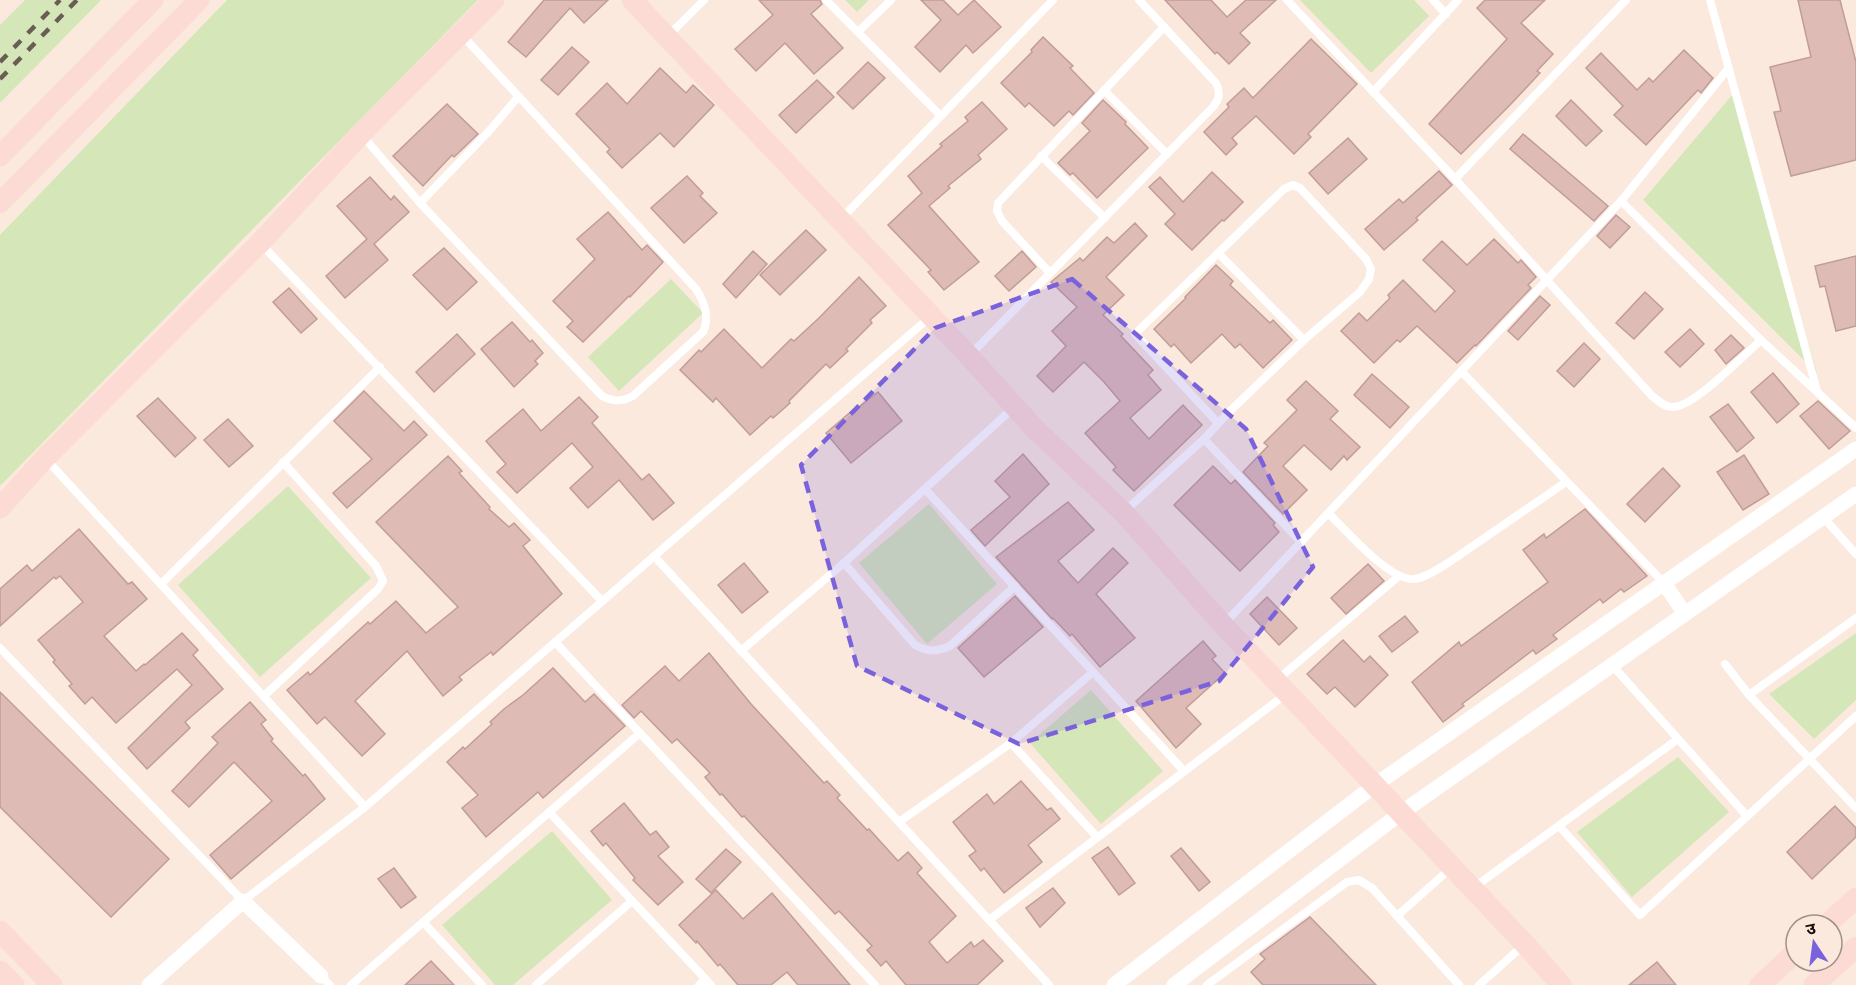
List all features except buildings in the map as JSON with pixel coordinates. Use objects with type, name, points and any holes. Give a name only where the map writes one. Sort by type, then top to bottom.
[{"type":"street","points":[[0,156],[153,0]]},
{"type":"street","points":[[0,203],[199,0]]},
{"type":"street","points":[[0,508],[45,458],[260,243],[361,134],[494,0]]},
{"type":"street","points":[[632,0],[931,316],[1014,408],[1123,512],[1223,625],[1562,985]]},
{"type":"street","points":[[1114,985],[1375,785],[1856,449]]},
{"type":"street","points":[[1174,985],[1401,813],[1856,494]]},
{"type":"street","points":[[1664,583],[1685,614]]},
{"type":"street","points":[[1839,913],[1856,898]]},
{"type":"street","points":[[149,985],[243,901],[326,981]]},
{"type":"street","points":[[0,931],[52,985]]},
{"type":"street","points":[[1821,982],[1856,947]]},
{"type":"street","points":[[1760,985],[1784,963]]},
{"type":"street","points":[[0,971],[14,985]]},
{"type":"lane","points":[[666,37],[704,0]]},
{"type":"lane","points":[[826,0],[941,116]]},
{"type":"lane","points":[[858,32],[891,0]]},
{"type":"lane","points":[[840,220],[1053,0]]},
{"type":"lane","points":[[969,357],[1213,108],[1218,99],[1220,91],[1216,83],[1139,0]]},
{"type":"lane","points":[[1287,0],[1455,179],[1652,396],[1664,405],[1674,408],[1701,394],[1761,340]]},
{"type":"lane","points":[[1433,0],[1446,14]]},
{"type":"lane","points":[[1373,92],[1458,0]]},
{"type":"lane","points":[[1455,179],[1626,0]]},
{"type":"lane","points":[[1710,0],[1816,391]]},
{"type":"lane","points":[[1050,273],[1002,221],[997,211],[998,203],[1164,27]]},
{"type":"lane","points":[[361,134],[420,203],[602,396],[613,401],[624,401],[633,396],[703,332],[706,324],[706,311],[696,289],[461,34]]},
{"type":"lane","points":[[1223,625],[1621,201],[1728,69]]},
{"type":"lane","points":[[1104,90],[1167,154]]},
{"type":"lane","points":[[420,203],[491,129],[518,97]]},
{"type":"lane","points":[[1041,156],[1105,218]]},
{"type":"lane","points":[[1123,512],[1204,439],[1304,340],[1360,292],[1369,279],[1371,270],[1366,259],[1300,188],[1293,185],[1284,189],[1135,334],[1218,423]]},
{"type":"lane","points":[[1621,201],[1761,340],[1856,428]]},
{"type":"lane","points":[[260,243],[602,601]]},
{"type":"lane","points":[[1218,252],[1304,340]]},
{"type":"lane","points":[[0,648],[243,901],[365,807],[931,316]]},
{"type":"lane","points":[[161,584],[380,367]]},
{"type":"lane","points":[[1461,371],[1664,583]]},
{"type":"lane","points":[[741,651],[844,562],[1014,408]]},
{"type":"lane","points":[[1204,439],[1301,542]]},
{"type":"lane","points":[[45,458],[365,807]]},
{"type":"lane","points":[[264,696],[378,589],[383,581],[376,566],[283,462]]},
{"type":"lane","points":[[1328,513],[1382,565],[1399,576],[1413,579],[1430,574],[1566,482]]},
{"type":"lane","points":[[925,489],[1184,771]]},
{"type":"lane","points":[[1823,517],[1856,554]]},
{"type":"lane","points":[[654,556],[1049,985]]},
{"type":"lane","points":[[844,562],[915,645],[926,651],[938,651],[950,646],[1016,586]]},
{"type":"lane","points":[[989,920],[1184,771],[1282,687],[1399,576]]},
{"type":"lane","points":[[1749,694],[1856,618]]},
{"type":"lane","points":[[555,642],[875,985]]},
{"type":"lane","points":[[1725,664],[1749,694],[1856,808]]},
{"type":"lane","points":[[1612,665],[1747,816]]},
{"type":"lane","points":[[899,822],[1011,743],[1093,672]]},
{"type":"lane","points":[[1559,826],[1640,915],[1856,716]]},
{"type":"lane","points":[[351,985],[640,733]]},
{"type":"lane","points":[[1472,888],[1678,739]]},
{"type":"lane","points":[[1011,743],[1097,837]]},
{"type":"lane","points":[[549,812],[708,982],[699,985]]},
{"type":"lane","points":[[1397,916],[1452,867]]},
{"type":"lane","points":[[1207,985],[1347,882],[1359,880],[1366,882],[1459,985]]},
{"type":"lane","points":[[536,985],[632,901]]},
{"type":"lane","points":[[423,922],[482,985]]},
{"type":"lane","points":[[1479,985],[1525,944]]},
{"type":"highlighted area","points":[[1072,279],[1246,429],[1313,567],[1219,681],[1019,744],[857,666],[801,465],[935,328]]},
{"type":"green space","points":[[25,0],[101,0],[0,103],[0,25]]},
{"type":"green space","points":[[227,0],[478,0],[0,486],[0,235]]},
{"type":"green space","points":[[845,0],[869,0],[857,12]]},
{"type":"green space","points":[[1300,0],[1414,0],[1429,16],[1371,73]]},
{"type":"green space","points":[[1733,94],[1817,373],[1643,200]]},
{"type":"green space","points":[[671,279],[703,313],[619,391],[588,357]]},
{"type":"green space","points":[[288,486],[371,578],[260,677],[178,585]]},
{"type":"green space","points":[[929,504],[997,584],[927,644],[859,563]]},
{"type":"green space","points":[[1856,633],[1856,700],[1814,739],[1769,694]]},
{"type":"green space","points":[[1091,690],[1163,771],[1101,824],[1030,743]]},
{"type":"green space","points":[[1678,757],[1729,812],[1632,897],[1577,832]]},
{"type":"green space","points":[[552,831],[612,900],[513,985],[495,985],[442,925]]},
{"type":"railway","points":[[0,62],[60,0]]},
{"type":"railway","points":[[0,79],[77,0]]}]
